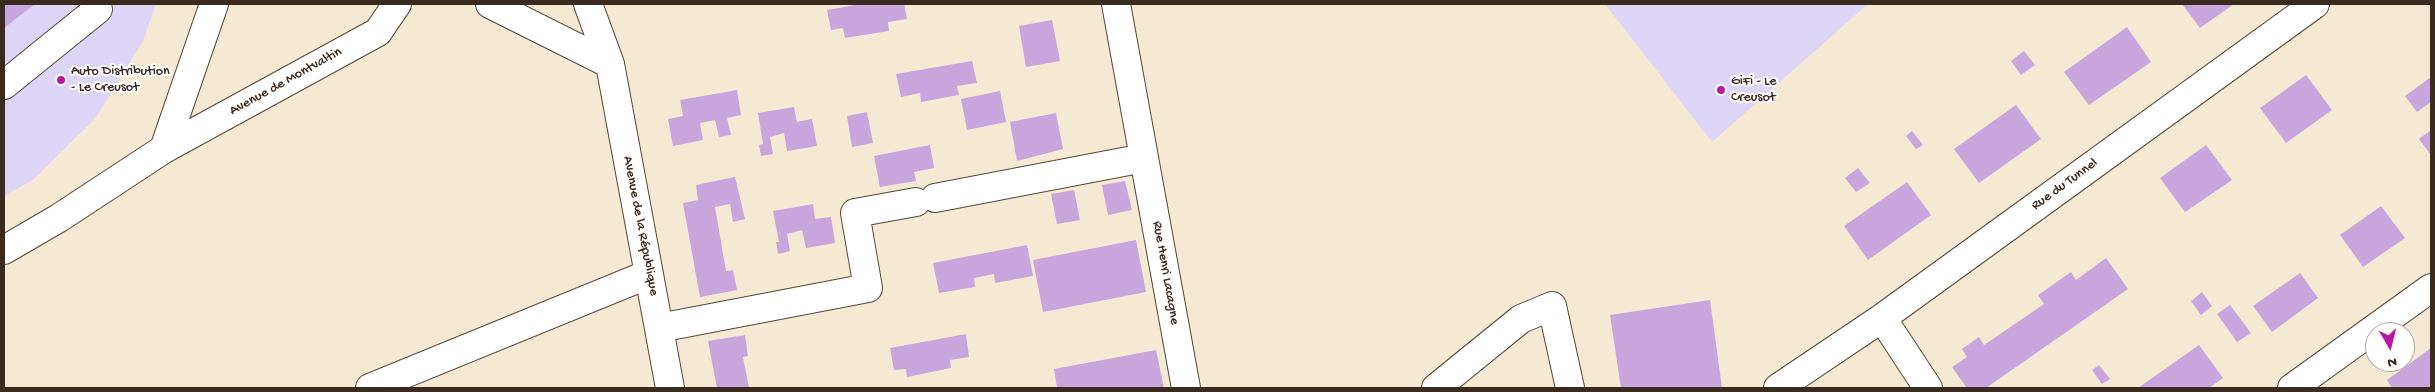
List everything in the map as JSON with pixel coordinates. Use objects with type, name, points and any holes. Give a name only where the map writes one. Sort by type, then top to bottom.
[{"type":"street","points":[[164,149],[214,4]]},
{"type":"street","name":"Avenue de Montvaltin","points":[[4,250],[60,218],[164,149],[378,32],[397,4]]},
{"type":"street","points":[[490,4],[610,64]]},
{"type":"street","name":"Avenue de la République","points":[[588,4],[610,64],[670,388]]},
{"type":"street","name":"Rue Henri Lacagne","points":[[1116,4],[1186,388]]},
{"type":"street","name":"Rue du Tunnel","points":[[1778,388],[1882,318],[2316,4]]},
{"type":"street","points":[[4,85],[98,9]]},
{"type":"street","points":[[659,328],[868,288],[855,213],[1144,158]]},
{"type":"street","points":[[370,388],[649,274]]},
{"type":"street","points":[[2292,388],[2431,288]]},
{"type":"street","points":[[1436,388],[1521,319],[1552,306],[1570,388]]},
{"type":"street","points":[[1882,318],[1928,388]]},
{"type":"shaded area","name":"Auto Distribution - Le Creusot","points":[[4,4],[156,4],[143,41],[95,119],[33,180],[4,196]]},
{"type":"shaded area","name":"GiFi - Le Creusot","points":[[1605,4],[1868,4],[1712,142]]},
{"type":"building","points":[[4,4],[35,4],[4,28]]},
{"type":"building","points":[[861,4],[904,4],[907,19],[888,22],[889,31],[845,38],[843,28],[831,30],[827,10]]},
{"type":"building","points":[[2182,4],[2234,4],[2200,28]]},
{"type":"building","points":[[1052,20],[1060,61],[1026,67],[1019,26]]},
{"type":"building","points":[[2127,27],[2151,62],[2089,105],[2064,72]]},
{"type":"building","points":[[2024,51],[2035,65],[2021,75],[2011,61]]},
{"type":"building","points":[[972,61],[977,83],[957,86],[959,95],[921,102],[920,93],[901,97],[896,74]]},
{"type":"building","points":[[2306,75],[2332,110],[2286,143],[2260,108]]},
{"type":"building","points":[[2431,77],[2431,102],[2417,112],[2405,96]]},
{"type":"building","points":[[737,90],[741,115],[727,118],[731,135],[719,137],[715,120],[700,123],[703,140],[673,146],[668,119],[683,116],[680,100]]},
{"type":"building","points":[[1000,91],[1006,122],[967,130],[961,99]]},
{"type":"building","points":[[2016,105],[2041,139],[1979,183],[1954,149]]},
{"type":"building","points":[[794,107],[797,122],[812,119],[817,146],[787,151],[784,133],[770,137],[773,154],[761,156],[759,145],[763,144],[758,113]]},
{"type":"building","points":[[867,112],[873,143],[852,147],[847,116]]},
{"type":"building","points":[[1056,113],[1063,149],[1017,161],[1010,122]]},
{"type":"building","points":[[2431,130],[2431,155],[2419,139]]},
{"type":"building","points":[[1912,131],[1923,145],[1916,149],[1906,136]]},
{"type":"building","points":[[930,145],[934,168],[914,172],[916,181],[880,187],[874,156]]},
{"type":"building","points":[[2206,145],[2232,180],[2185,212],[2160,178]]},
{"type":"building","points":[[1858,168],[1870,183],[1856,192],[1845,178]]},
{"type":"building","points":[[735,177],[745,219],[733,222],[730,204],[715,207],[726,271],[733,270],[737,290],[700,297],[683,203],[698,200],[696,185]]},
{"type":"building","points":[[1125,181],[1132,210],[1108,215],[1102,185]]},
{"type":"building","points":[[1907,182],[1931,215],[1868,260],[1844,226]]},
{"type":"building","points":[[1074,190],[1080,220],[1057,224],[1051,194]]},
{"type":"building","points":[[813,204],[815,219],[831,217],[835,243],[806,248],[802,230],[787,234],[790,251],[778,254],[776,242],[779,242],[773,211]]},
{"type":"building","points":[[2381,206],[2405,238],[2363,267],[2340,235]]},
{"type":"building","points":[[1136,240],[1146,292],[1043,312],[1033,260]]},
{"type":"building","points":[[1027,245],[1033,276],[995,283],[994,274],[974,278],[975,287],[939,293],[933,263]]},
{"type":"building","points":[[2106,258],[2128,289],[1986,388],[1967,388],[1952,367],[1967,357],[1962,349],[1979,337],[1984,345],[2044,304],[2038,295],[2071,272],[2076,280]]},
{"type":"building","points":[[2300,273],[2318,298],[2272,332],[2253,306]]},
{"type":"building","points":[[2202,292],[2212,306],[2201,315],[2191,301]]},
{"type":"building","points":[[1710,300],[1722,388],[1621,388],[1610,315]]},
{"type":"building","points":[[2230,305],[2251,333],[2237,342],[2217,314]]},
{"type":"building","points":[[966,334],[969,357],[950,360],[951,368],[907,377],[906,369],[894,370],[890,348]]},
{"type":"building","points":[[745,335],[748,356],[743,357],[749,388],[717,388],[708,341]]},
{"type":"building","points":[[2199,345],[2223,378],[2209,388],[2138,388]]},
{"type":"building","points":[[2431,348],[2431,388],[2392,388],[2387,380],[2398,372],[2415,372],[2415,360]]},
{"type":"building","points":[[1156,350],[1164,388],[1057,388],[1054,369]]},
{"type":"building","points":[[2099,365],[2110,379],[2102,384],[2092,370]]},
{"type":"place","name":"Auto Distribution - Le Creusot","points":[[61,80]]},
{"type":"place","name":"GiFi - Le Creusot","points":[[1721,90]]}]
